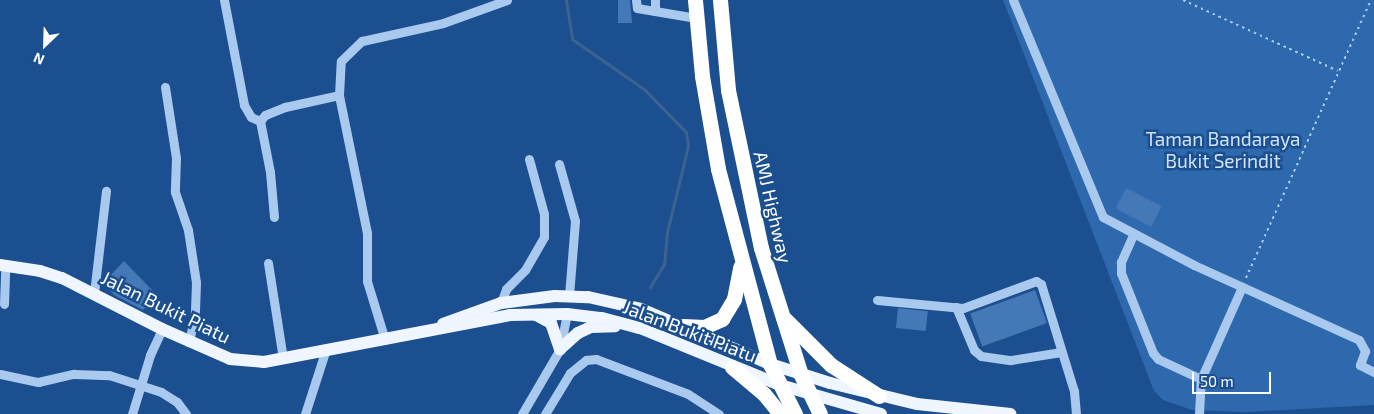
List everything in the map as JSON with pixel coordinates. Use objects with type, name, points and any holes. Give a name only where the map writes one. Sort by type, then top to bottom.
[{"type":"highway","points":[[696,0],[696,18],[718,169],[741,263],[770,364],[795,414]]},
{"type":"highway","name":"AMJ Highway","points":[[720,0],[730,99],[761,248],[778,312],[800,375],[820,414]]},
{"type":"highway","points":[[683,326],[704,327],[722,320],[729,312],[741,263]]},
{"type":"highway","points":[[778,312],[831,365],[879,396]]},
{"type":"highway","points":[[732,366],[764,394],[780,414]]},
{"type":"main road","name":"Jalan Bukit Piatu","points":[[3,265],[40,270],[94,293],[162,329],[230,359],[264,362],[385,340],[437,327],[534,314],[567,314],[602,318],[640,328],[780,385],[881,414]]},
{"type":"main road","name":"Jalan Bukit Piatu","points":[[437,327],[451,319],[500,303],[527,299],[570,296],[616,302],[641,308],[770,364],[800,375],[917,404],[1010,414]]},
{"type":"main road","points":[[527,299],[558,304],[567,314],[588,304],[616,302]]},
{"type":"main road","points":[[534,314],[551,323],[560,349],[578,333],[592,327],[640,328]]},
{"type":"street","points":[[224,0],[244,105],[251,117],[260,121]]},
{"type":"street","points":[[385,340],[367,281],[367,233],[339,95],[342,61],[362,41],[443,23],[507,0]]},
{"type":"street","points":[[636,0],[637,8],[696,18]]},
{"type":"street","points":[[655,0],[655,11]]},
{"type":"street","points":[[1013,0],[1097,208],[1113,225],[1242,287],[1359,340],[1364,351],[1360,365],[1374,372]]},
{"type":"street","points":[[165,88],[176,158],[175,192],[188,230],[196,282],[195,315],[189,342]]},
{"type":"street","points":[[260,121],[265,115],[285,107],[339,95]]},
{"type":"street","points":[[260,121],[270,172],[274,217]]},
{"type":"street","points":[[500,303],[506,289],[530,262],[546,227],[529,159]]},
{"type":"street","points":[[559,164],[575,221],[570,296]]},
{"type":"street","points":[[94,293],[106,191]]},
{"type":"street","points":[[1133,235],[1121,262],[1121,273],[1153,353],[1158,359],[1202,379]]},
{"type":"street","points":[[268,263],[283,359]]},
{"type":"street","points":[[3,265],[4,304]]},
{"type":"street","points":[[878,300],[963,308],[1036,281],[1041,284],[1051,311],[1074,391],[1076,414]]},
{"type":"street","points":[[1199,414],[1202,379],[1242,287]]},
{"type":"street","points":[[956,307],[974,350],[980,356],[1011,360],[1062,352]]},
{"type":"street","points":[[522,414],[560,349],[567,314]]},
{"type":"street","points":[[132,414],[162,329]]},
{"type":"street","points":[[305,414],[325,352]]},
{"type":"street","points":[[545,414],[570,373],[586,360],[596,359],[688,394],[719,414]]},
{"type":"street","points":[[0,374],[38,382],[91,372],[141,385],[176,402],[186,414]]},
{"type":"path","points":[[1184,0],[1338,71]]},
{"type":"path","points":[[1242,287],[1370,0]]},
{"type":"green space","name":"Taman Bandaraya Bukit Serindit","points":[[1003,0],[1374,0],[1374,405],[1246,412],[1192,410],[1163,400],[1154,391]]},
{"type":"building","points":[[618,0],[630,0],[632,23],[618,23]]},
{"type":"building","points":[[1126,188],[1162,206],[1151,227],[1116,208]]},
{"type":"building","points":[[124,261],[154,292],[153,300],[143,310],[114,295],[103,283]]},
{"type":"building","points":[[1035,290],[1047,323],[982,346],[970,314]]},
{"type":"building","points":[[898,308],[928,311],[926,331],[896,328]]},
{"type":"waterway","points":[[566,0],[572,39],[644,89],[686,132],[688,146],[667,232],[664,264],[650,287]]}]
